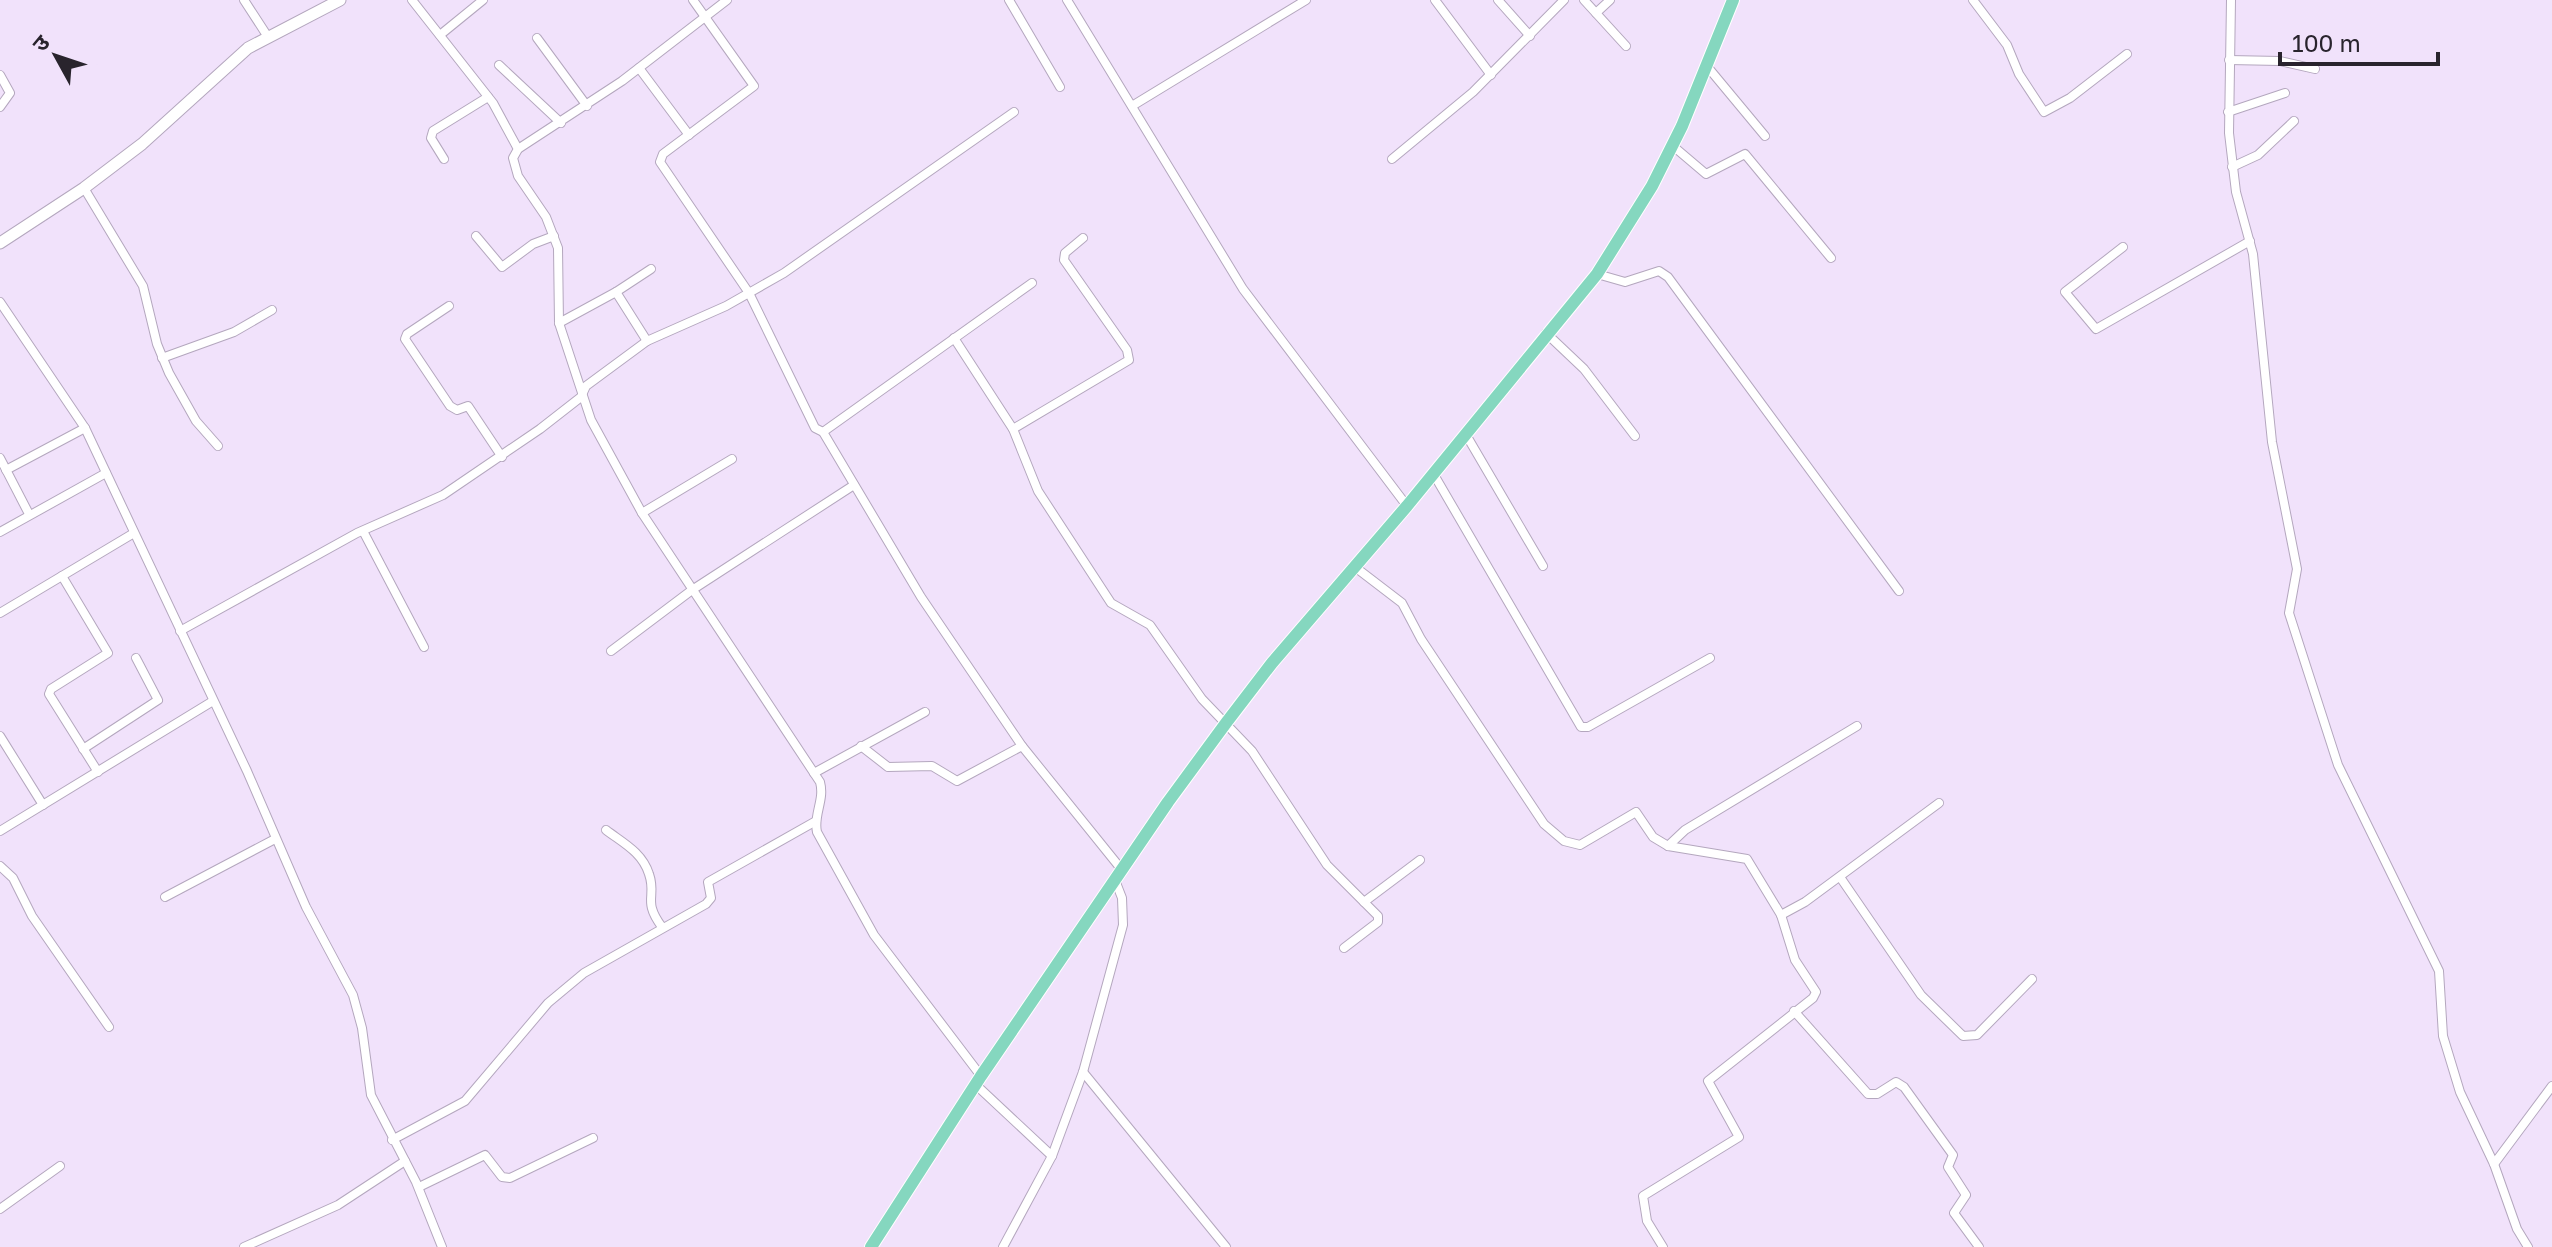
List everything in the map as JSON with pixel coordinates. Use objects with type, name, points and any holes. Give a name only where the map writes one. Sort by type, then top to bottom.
[{"type":"main road","points":[[871,1247],[978,1080],[1226,723],[1272,663],[1407,506],[1597,274],[1673,146],[1730,2]]},
{"type":"street","points":[[244,0],[268,37]]},
{"type":"street","points":[[0,243],[84,188],[142,144],[248,48],[340,0]]},
{"type":"street","points":[[412,0],[488,97],[518,149]]},
{"type":"street","points":[[440,35],[483,0]]},
{"type":"street","points":[[693,0],[754,86],[663,154],[660,162],[749,293],[815,428],[823,432],[921,597],[1022,746],[1119,875],[1123,925],[1083,1072],[1052,1156],[1003,1247]]},
{"type":"street","points":[[727,0],[587,106],[518,149],[513,158],[518,176],[546,217],[558,248],[559,323],[581,397],[642,513],[814,773],[823,796],[816,821],[817,832],[874,935],[978,1080],[1052,1156]]},
{"type":"street","points":[[1009,0],[1060,87]]},
{"type":"street","points":[[1067,0],[1243,289],[1407,506]]},
{"type":"street","points":[[1132,106],[1306,0]]},
{"type":"street","points":[[1435,0],[1491,75]]},
{"type":"street","points":[[1498,0],[1530,36]]},
{"type":"street","points":[[1392,159],[1491,75],[1564,0]]},
{"type":"street","points":[[1584,0],[1626,46]]},
{"type":"street","points":[[1596,13],[1610,0]]},
{"type":"street","points":[[1973,0],[2007,45],[2019,74],[2044,112],[2070,98],[2127,54]]},
{"type":"street","points":[[2231,0],[2228,112],[2232,167],[2250,241],[2272,442],[2297,569],[2289,613],[2338,765],[2439,971],[2443,1036],[2460,1092],[2494,1164],[2517,1229],[2528,1247]]},
{"type":"street","points":[[537,38],[587,106]]},
{"type":"street","points":[[2229,60],[2280,61],[2315,69]]},
{"type":"street","points":[[499,65],[561,123]]},
{"type":"street","points":[[1706,65],[1765,136]]},
{"type":"street","points":[[639,68],[689,135]]},
{"type":"street","points":[[0,75],[10,93],[0,107]]},
{"type":"street","points":[[2228,112],[2285,93]]},
{"type":"street","points":[[444,159],[431,138],[433,131],[488,97]]},
{"type":"street","points":[[180,631],[363,531],[443,495],[502,457],[581,397],[586,386],[647,341],[749,293],[842,234],[1014,112]]},
{"type":"street","points":[[2232,167],[2258,155],[2294,121]]},
{"type":"street","points":[[1673,146],[1706,174],[1745,154],[1831,258]]},
{"type":"street","points":[[84,188],[143,286],[162,358],[196,421],[218,446]]},
{"type":"street","points":[[476,236],[500,267],[533,244],[554,236]]},
{"type":"street","points":[[1013,429],[1129,360],[1127,350],[1064,260],[1065,253],[1083,238]]},
{"type":"street","points":[[2123,247],[2065,292],[2096,329],[2250,241]]},
{"type":"street","points":[[559,323],[651,269]]},
{"type":"street","points":[[1597,274],[1625,282],[1659,271],[1668,277],[1899,591]]},
{"type":"street","points":[[823,432],[1032,283]]},
{"type":"street","points":[[616,292],[647,341]]},
{"type":"street","points":[[0,302],[85,428],[306,907],[353,995],[362,1028],[371,1095],[419,1187],[442,1247]]},
{"type":"street","points":[[449,306],[405,339],[450,406],[457,410],[468,406],[502,457]]},
{"type":"street","points":[[162,358],[234,332],[272,310]]},
{"type":"street","points":[[1546,333],[1584,369],[1635,436]]},
{"type":"street","points":[[954,338],[1013,429],[1038,491],[1111,603],[1150,625],[1202,699],[1252,751],[1327,865],[1378,916],[1378,922],[1344,948]]},
{"type":"street","points":[[6,470],[85,428]]},
{"type":"street","points":[[1465,433],[1543,566]]},
{"type":"street","points":[[0,458],[29,514]]},
{"type":"street","points":[[642,513],[732,459]]},
{"type":"street","points":[[0,532],[106,473]]},
{"type":"street","points":[[1433,473],[1581,727],[1588,727],[1710,658]]},
{"type":"street","points":[[611,651],[692,590],[854,485]]},
{"type":"street","points":[[363,531],[424,647]]},
{"type":"street","points":[[0,613],[134,533]]},
{"type":"street","points":[[1355,567],[1394,596],[1407,610],[1421,639],[1544,824],[1564,841],[1580,845],[1636,812],[1653,837],[1668,846],[1743,857],[1751,863],[1781,915],[1795,960],[1816,992],[1813,998],[1708,1081],[1739,1134],[1738,1140],[1643,1196],[1647,1221],[1663,1247]]},
{"type":"street","points":[[62,576],[108,653],[49,691],[98,772]]},
{"type":"street","points":[[83,749],[158,700],[136,658]]},
{"type":"street","points":[[0,831],[213,701]]},
{"type":"street","points":[[814,773],[925,712]]},
{"type":"street","points":[[1668,846],[1685,830],[1857,726]]},
{"type":"street","points":[[0,736],[43,805]]},
{"type":"street","points":[[861,746],[888,767],[932,766],[957,781],[1022,746]]},
{"type":"street","points":[[1781,915],[1840,877],[1939,803]]},
{"type":"street","points":[[392,1140],[459,1106],[561,992],[614,953],[706,904],[711,898],[706,886],[711,880],[816,821]]},
{"type":"street","points":[[606,830],[639,855],[650,876],[650,906],[662,927]]},
{"type":"street","points":[[165,897],[275,839]]},
{"type":"street","points":[[1364,902],[1420,860]]},
{"type":"street","points":[[0,866],[13,878],[25,906],[109,1027]]},
{"type":"street","points":[[1840,877],[1921,995],[1963,1036],[1977,1035],[2032,979]]},
{"type":"street","points":[[1794,1011],[1868,1094],[1877,1094],[1896,1082],[1904,1087],[1953,1155],[1948,1167],[1966,1195],[1954,1213],[1979,1247]]},
{"type":"street","points":[[1083,1072],[1136,1133],[1226,1247]]},
{"type":"street","points":[[2494,1164],[2552,1086]]},
{"type":"street","points":[[419,1187],[485,1155],[502,1177],[510,1178],[593,1138]]},
{"type":"street","points":[[244,1247],[338,1205],[405,1161]]},
{"type":"street","points":[[0,1209],[60,1166]]}]
